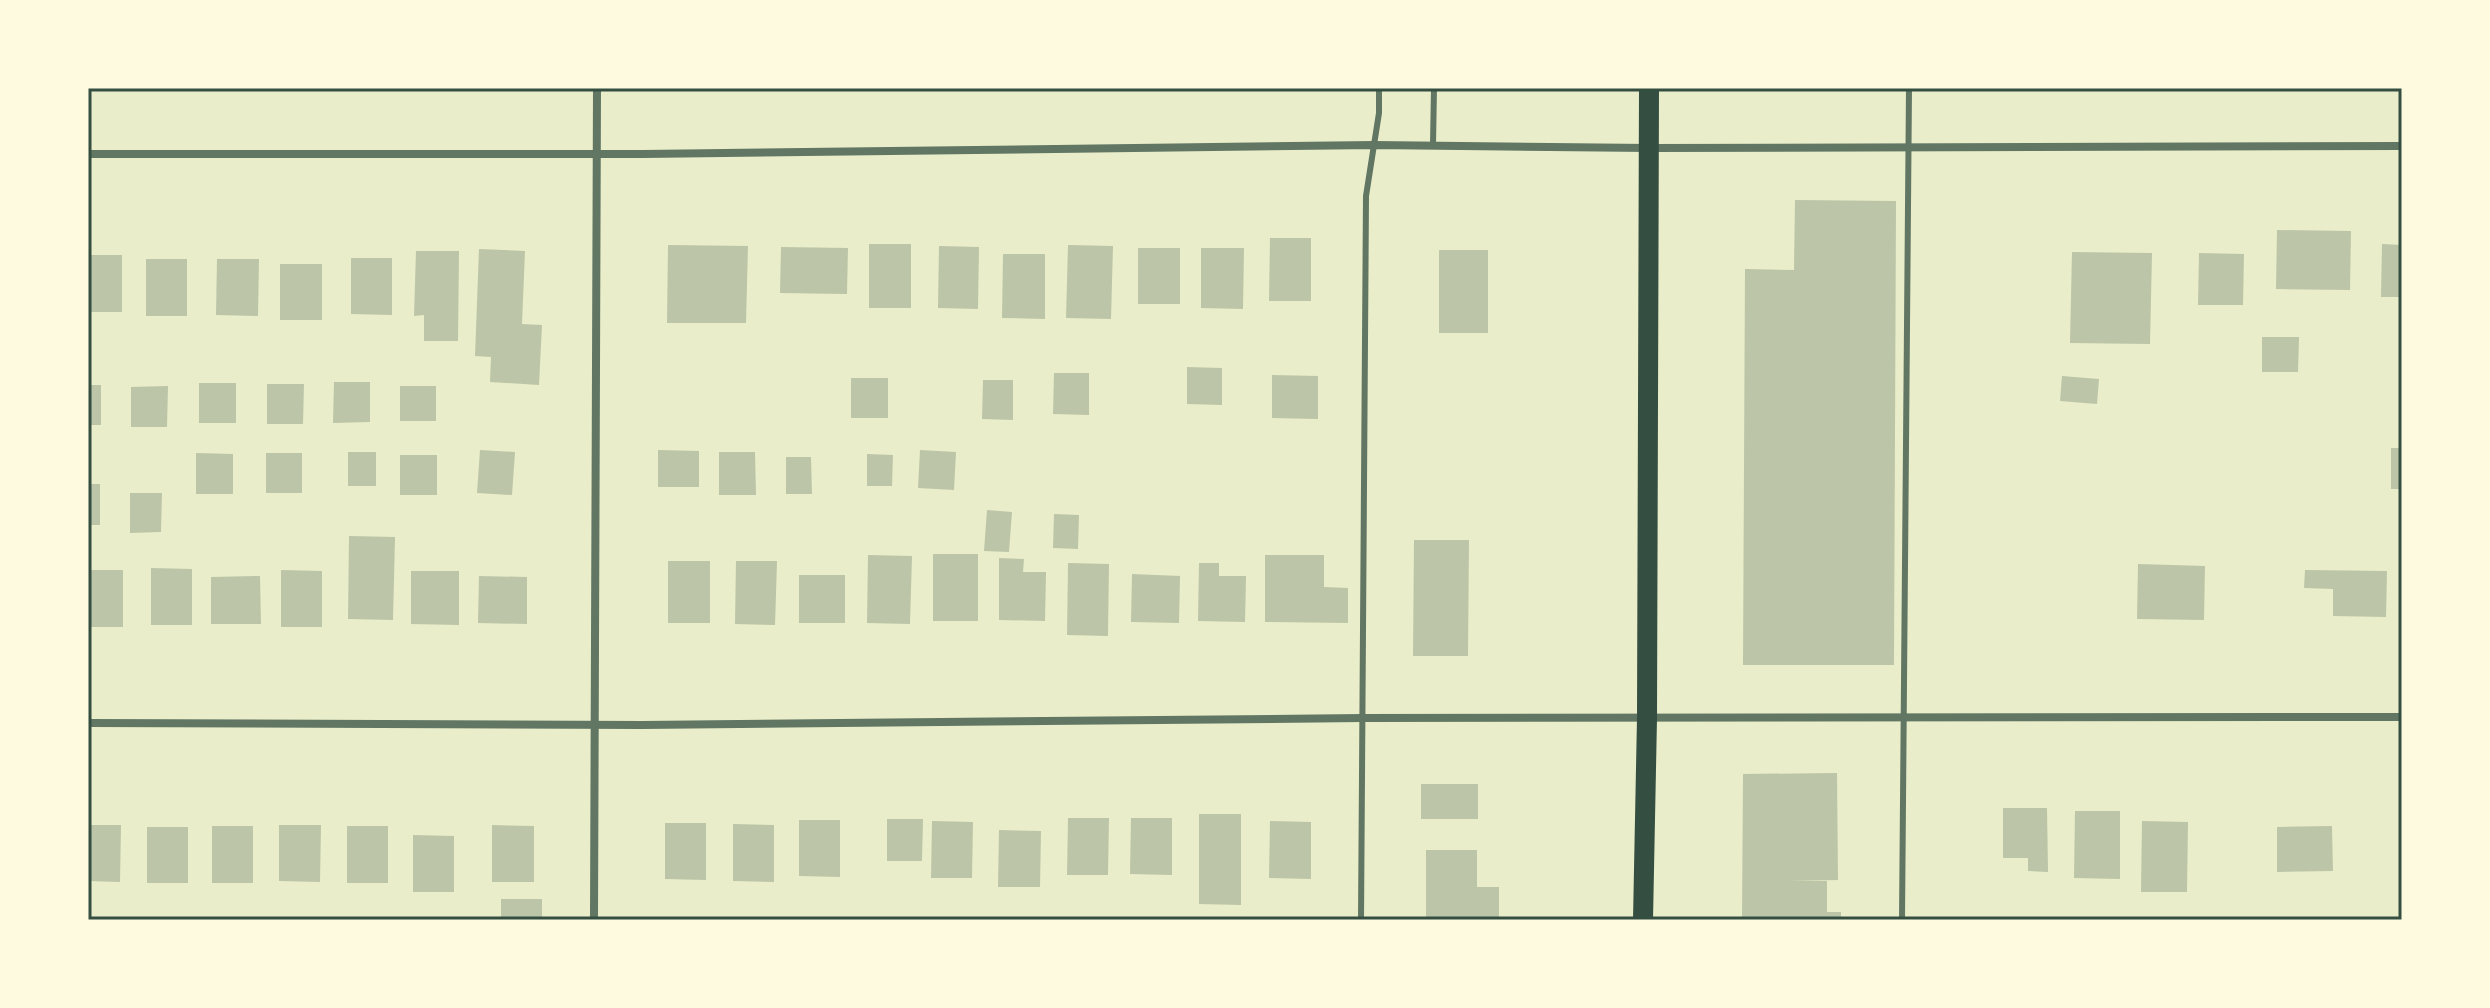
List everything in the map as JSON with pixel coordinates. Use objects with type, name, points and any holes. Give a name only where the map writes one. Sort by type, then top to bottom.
[{"type":"main road","points":[[1643,920],[1647,718],[1649,88]]},
{"type":"street","points":[[594,920],[597,88]]},
{"type":"street","points":[[88,154],[643,154],[1374,145],[1649,148],[2402,146]]},
{"type":"street","points":[[88,723],[595,725],[1363,718],[2402,717]]},
{"type":"lane","points":[[1361,920],[1366,196],[1379,88]]},
{"type":"lane","points":[[1433,145],[1434,88]]},
{"type":"lane","points":[[1902,920],[1909,88]]},
{"type":"building","points":[[1795,200],[1896,201],[1894,665],[1743,665],[1745,269],[1794,270]]},
{"type":"building","points":[[2277,230],[2351,231],[2350,290],[2276,289]]},
{"type":"building","points":[[1270,238],[1311,238],[1311,301],[1269,301]]},
{"type":"building","points":[[869,244],[911,244],[911,308],[869,308]]},
{"type":"building","points":[[2382,244],[2402,245],[2402,297],[2381,297]]},
{"type":"building","points":[[668,245],[748,246],[746,323],[667,323]]},
{"type":"building","points":[[1068,245],[1113,246],[1111,319],[1066,318]]},
{"type":"building","points":[[939,246],[979,247],[978,309],[938,308]]},
{"type":"building","points":[[781,247],[848,248],[847,294],[780,293]]},
{"type":"building","points":[[1138,248],[1180,248],[1180,304],[1138,304]]},
{"type":"building","points":[[1201,248],[1244,248],[1243,309],[1201,308]]},
{"type":"building","points":[[479,249],[525,251],[522,324],[542,325],[539,385],[490,382],[491,357],[475,356]]},
{"type":"building","points":[[1439,250],[1488,250],[1488,333],[1439,333]]},
{"type":"building","points":[[416,251],[459,251],[458,341],[424,341],[424,315],[414,316]]},
{"type":"building","points":[[2072,252],[2152,253],[2150,344],[2070,343]]},
{"type":"building","points":[[2199,253],[2244,254],[2243,305],[2198,305]]},
{"type":"building","points":[[1003,254],[1045,254],[1045,319],[1002,318]]},
{"type":"building","points":[[88,255],[122,255],[122,312],[88,312]]},
{"type":"building","points":[[351,258],[392,258],[392,315],[351,314]]},
{"type":"building","points":[[146,259],[187,259],[187,316],[146,316]]},
{"type":"building","points":[[217,259],[259,259],[258,316],[216,315]]},
{"type":"building","points":[[280,264],[322,264],[322,320],[280,320]]},
{"type":"building","points":[[2262,337],[2299,337],[2298,372],[2262,372]]},
{"type":"building","points":[[1187,367],[1222,368],[1222,405],[1187,404]]},
{"type":"building","points":[[1054,373],[1089,373],[1089,415],[1053,414]]},
{"type":"building","points":[[1272,375],[1318,376],[1318,419],[1272,418]]},
{"type":"building","points":[[2062,376],[2099,379],[2097,404],[2060,401]]},
{"type":"building","points":[[851,378],[888,378],[888,418],[851,418]]},
{"type":"building","points":[[983,380],[1013,380],[1013,420],[982,419]]},
{"type":"building","points":[[334,382],[370,382],[370,422],[333,423]]},
{"type":"building","points":[[199,383],[236,383],[236,423],[199,423]]},
{"type":"building","points":[[267,384],[304,384],[303,424],[267,424]]},
{"type":"building","points":[[88,385],[101,385],[101,425],[88,425]]},
{"type":"building","points":[[168,386],[167,427],[131,427],[131,387]]},
{"type":"building","points":[[400,386],[436,386],[436,421],[400,421]]},
{"type":"building","points":[[2391,448],[2402,448],[2402,489],[2391,489]]},
{"type":"building","points":[[480,450],[515,452],[512,495],[477,493]]},
{"type":"building","points":[[658,450],[699,451],[699,487],[658,487]]},
{"type":"building","points":[[920,450],[956,452],[954,490],[918,488]]},
{"type":"building","points":[[348,452],[376,452],[376,486],[348,486]]},
{"type":"building","points":[[719,452],[755,452],[756,495],[719,495]]},
{"type":"building","points":[[196,453],[233,454],[233,494],[196,494]]},
{"type":"building","points":[[266,453],[302,453],[302,493],[266,493]]},
{"type":"building","points":[[867,454],[893,455],[892,486],[867,486]]},
{"type":"building","points":[[400,455],[437,455],[437,495],[400,495]]},
{"type":"building","points":[[786,457],[811,457],[812,494],[786,494]]},
{"type":"building","points":[[88,484],[100,484],[100,525],[88,525]]},
{"type":"building","points":[[130,493],[162,493],[161,532],[130,533]]},
{"type":"building","points":[[987,510],[1012,512],[1009,552],[984,551]]},
{"type":"building","points":[[1054,514],[1079,515],[1078,549],[1053,548]]},
{"type":"building","points":[[349,536],[395,537],[393,620],[348,619]]},
{"type":"building","points":[[1414,540],[1469,540],[1468,656],[1413,656]]},
{"type":"building","points":[[933,554],[978,554],[978,621],[933,621]]},
{"type":"building","points":[[868,555],[912,556],[910,624],[867,623]]},
{"type":"building","points":[[1265,555],[1324,555],[1324,587],[1348,588],[1348,623],[1265,622]]},
{"type":"building","points":[[999,558],[1024,559],[1023,572],[1046,572],[1045,621],[999,620]]},
{"type":"building","points":[[668,561],[710,561],[710,623],[668,623]]},
{"type":"building","points":[[736,561],[777,561],[775,625],[735,624]]},
{"type":"building","points":[[1068,563],[1109,564],[1108,636],[1067,635]]},
{"type":"building","points":[[1199,563],[1219,563],[1219,576],[1246,576],[1245,622],[1198,621]]},
{"type":"building","points":[[2138,564],[2205,566],[2204,620],[2137,619]]},
{"type":"building","points":[[151,568],[192,569],[192,625],[151,625]]},
{"type":"building","points":[[88,570],[123,570],[123,627],[88,627]]},
{"type":"building","points":[[281,570],[322,571],[322,627],[281,627]]},
{"type":"building","points":[[2305,570],[2387,571],[2386,617],[2333,616],[2333,589],[2304,588]]},
{"type":"building","points":[[411,571],[459,571],[459,625],[411,624]]},
{"type":"building","points":[[1132,574],[1180,576],[1179,623],[1131,622]]},
{"type":"building","points":[[799,575],[845,575],[845,623],[799,623]]},
{"type":"building","points":[[260,576],[261,624],[211,624],[211,577]]},
{"type":"building","points":[[479,576],[527,577],[527,624],[478,623]]},
{"type":"building","points":[[1837,773],[1838,880],[1788,881],[1827,881],[1827,912],[1841,912],[1841,920],[1742,920],[1743,774]]},
{"type":"building","points":[[1421,784],[1478,784],[1478,819],[1421,819]]},
{"type":"building","points":[[2003,808],[2047,808],[2048,872],[2028,871],[2028,858],[2003,858]]},
{"type":"building","points":[[2075,811],[2120,811],[2120,879],[2074,878]]},
{"type":"building","points":[[1199,814],[1241,814],[1241,905],[1199,904]]},
{"type":"building","points":[[1068,818],[1109,818],[1108,875],[1067,875]]},
{"type":"building","points":[[1131,818],[1172,818],[1172,875],[1130,874]]},
{"type":"building","points":[[887,819],[923,819],[922,861],[887,861]]},
{"type":"building","points":[[799,820],[840,820],[840,877],[799,876]]},
{"type":"building","points":[[932,821],[973,822],[972,878],[931,878]]},
{"type":"building","points":[[1270,821],[1311,822],[1311,879],[1269,878]]},
{"type":"building","points":[[2142,821],[2188,822],[2187,892],[2141,892]]},
{"type":"building","points":[[665,823],[706,823],[706,880],[665,879]]},
{"type":"building","points":[[733,824],[774,825],[774,882],[733,881]]},
{"type":"building","points":[[88,825],[121,825],[120,882],[88,881]]},
{"type":"building","points":[[279,825],[321,825],[320,882],[279,881]]},
{"type":"building","points":[[492,825],[534,826],[534,882],[492,882]]},
{"type":"building","points":[[212,826],[253,826],[253,883],[212,883]]},
{"type":"building","points":[[347,826],[388,826],[388,883],[347,883]]},
{"type":"building","points":[[2332,826],[2333,871],[2277,872],[2277,827]]},
{"type":"building","points":[[147,827],[188,827],[188,883],[147,883]]},
{"type":"building","points":[[999,830],[1041,831],[1040,887],[998,887]]},
{"type":"building","points":[[413,835],[454,836],[454,892],[413,892]]},
{"type":"building","points":[[1426,850],[1477,850],[1477,887],[1499,887],[1499,920],[1426,920]]},
{"type":"building","points":[[501,899],[542,899],[542,920],[501,920]]}]
